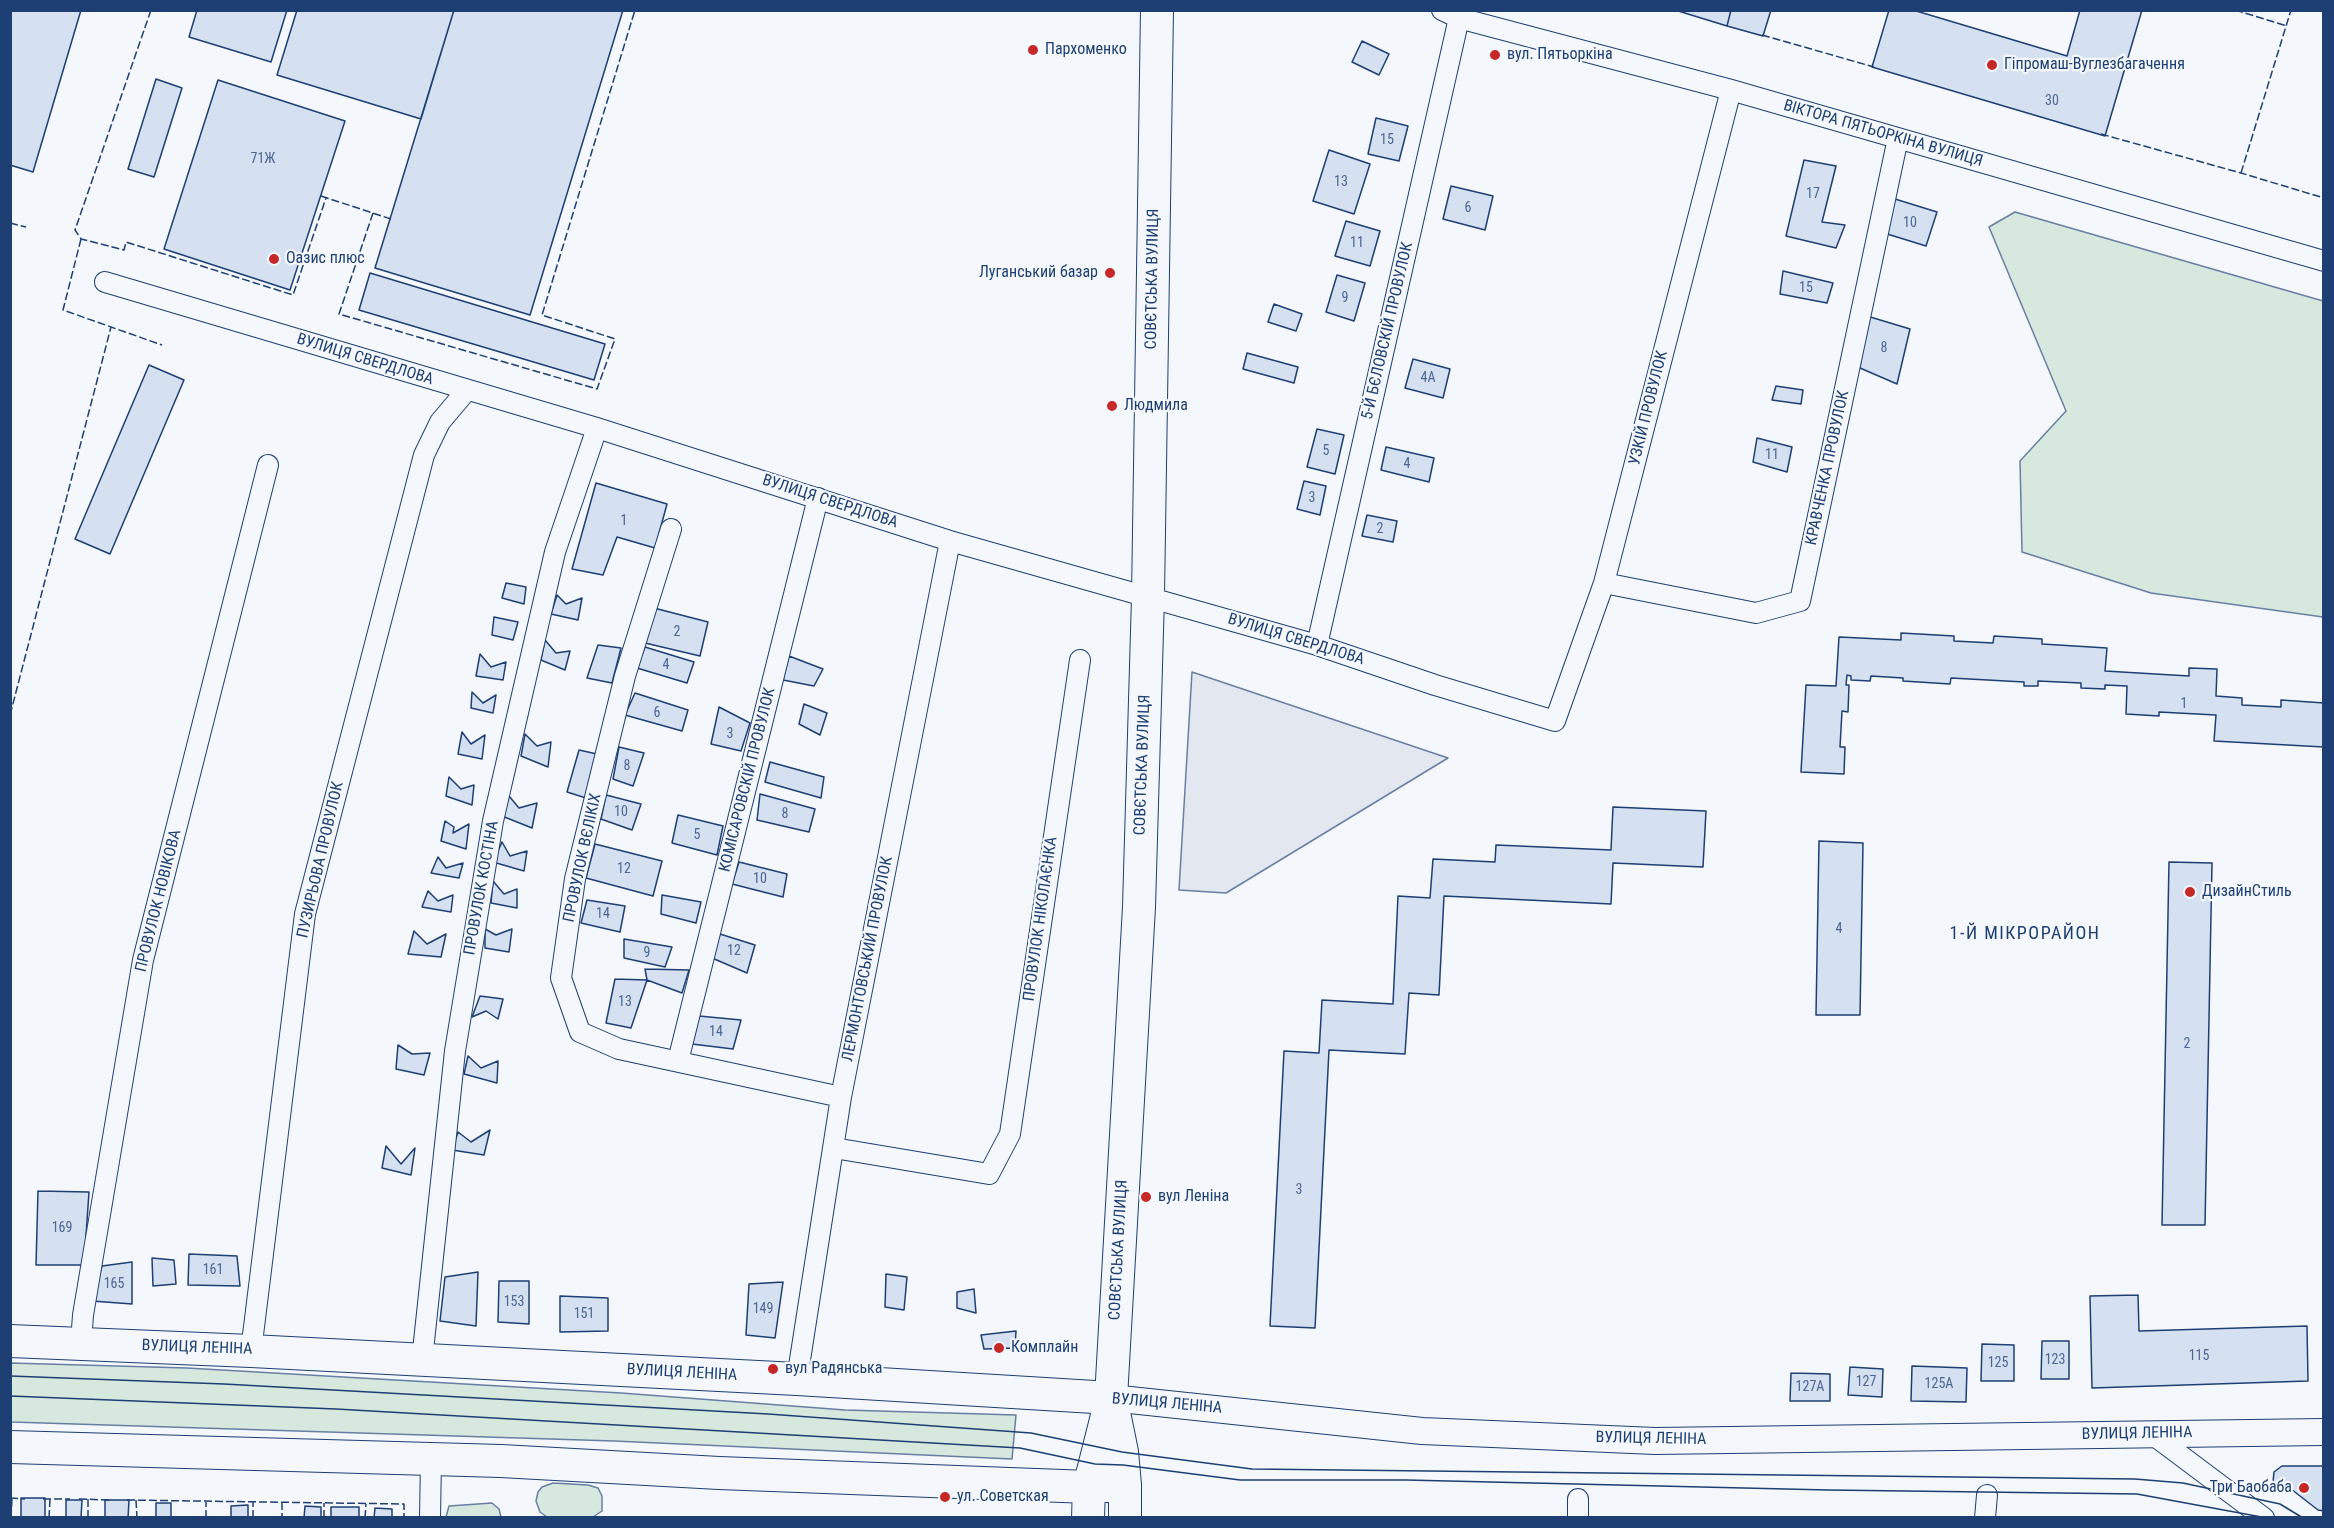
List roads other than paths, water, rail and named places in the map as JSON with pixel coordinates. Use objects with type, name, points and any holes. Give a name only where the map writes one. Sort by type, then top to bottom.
[{"type":"main road","name":"СОВЄТСЬКА ВУЛИЦЯ","points":[[1125,1518],[1122,1452],[1111,1398],[1139,907],[1148,597],[1157,10]]},
{"type":"main road","name":"ВУЛИЦЯ ЛЕНІНА","points":[[10,1341],[797,1378],[1111,1398]]},
{"type":"main road","points":[[1089,1502],[1111,1398]]},
{"type":"main road","points":[[10,1447],[431,1459],[1089,1502],[1125,1485]]},
{"type":"street","name":"ВІКТОРА ПЯТЬОРКІНА ВУЛИЦЯ","points":[[1450,14],[1731,90],[2324,261]]},
{"type":"street","name":"5-Й БЄЛОВСКІЙ ПРОВУЛОК","points":[[1317,645],[1450,14]]},
{"type":"street","name":"УЗКІЙ ПРОВУЛОК","points":[[1555,721],[1604,584],[1731,90]]},
{"type":"street","name":"КРАВЧЕНКА ПРОВУЛОК","points":[[1604,584],[1756,614],[1800,602],[1898,138]]},
{"type":"street","name":"ВУЛИЦЯ СВЕРДЛОВА","points":[[105,282],[597,428],[950,541],[1317,645],[1434,685],[1555,721]]},
{"type":"street","name":"ПУЗИРЬОВА ПРОВУЛОК","points":[[251,1351],[305,914],[424,455],[440,422],[467,390]]},
{"type":"street","name":"ПРОВУЛОК КОСТІНА","points":[[422,1360],[454,1051],[493,821],[555,552],[597,428]]},
{"type":"street","name":"ПРОВУЛОК НОВІКОВА","points":[[81,1343],[85,1304],[143,960],[268,465]]},
{"type":"street","name":"КОМІСАРОВСКІЙ ПРОВУЛОК","points":[[678,1061],[818,498]]},
{"type":"street","name":"ПРОВУЛОК ВЄЛІКІХ","points":[[671,529],[625,676],[575,879],[561,978],[580,1032],[619,1049],[841,1097]]},
{"type":"street","name":"ЛЕРМОНТОВСЬКИЙ ПРОВУЛОК","points":[[797,1378],[841,1097],[950,541]]},
{"type":"street","name":"ПРОВУЛОК НІКОЛАЄНКА","points":[[834,1148],[989,1174],[1010,1134],[1080,660]]},
{"type":"street","name":"ВУЛИЦЯ ЛЕНІНА","points":[[1111,1398],[1422,1431],[1654,1442],[2324,1432]]},
{"type":"street","points":[[2152,1434],[2264,1518]]},
{"type":"street","points":[[430,1518],[431,1459]]},
{"type":"street","points":[[1984,1518],[1987,1495]]},
{"type":"tram line","points":[[10,1376],[224,1384],[768,1414],[1031,1433],[1122,1452],[1252,1469],[2135,1479],[2183,1483],[2280,1504],[2303,1518]]},
{"type":"tram line","points":[[10,1396],[336,1409],[1020,1448],[1095,1464],[1123,1465],[1240,1480],[1406,1480],[1828,1490],[2137,1494],[2267,1518]]},
{"type":"place","name":"Пархоменко","points":[[1033,50]]},
{"type":"place","name":"вул. Пятьоркіна","points":[[1495,55]]},
{"type":"place","name":"Гіпромаш-Вуглезбагачення","points":[[1992,65]]},
{"type":"place","name":"Оазис плюс","points":[[274,259]]},
{"type":"place","name":"Луганський базар","points":[[1110,273]]},
{"type":"place","name":"Людмила","points":[[1112,406]]},
{"type":"place","name":"ДизайнСтиль","points":[[2190,892]]},
{"type":"place","name":"вул Леніна","points":[[1146,1197]]},
{"type":"place","name":"Комплайн","points":[[999,1348]]},
{"type":"place","name":"вул Радянська","points":[[773,1369]]},
{"type":"place","name":"Три Баобаба","points":[[2304,1488]]},
{"type":"place","name":"ул. Советская","points":[[945,1497]]},
{"type":"district","name":"1-Й МІКРОРАЙОН","points":[[2025,934]]}]
